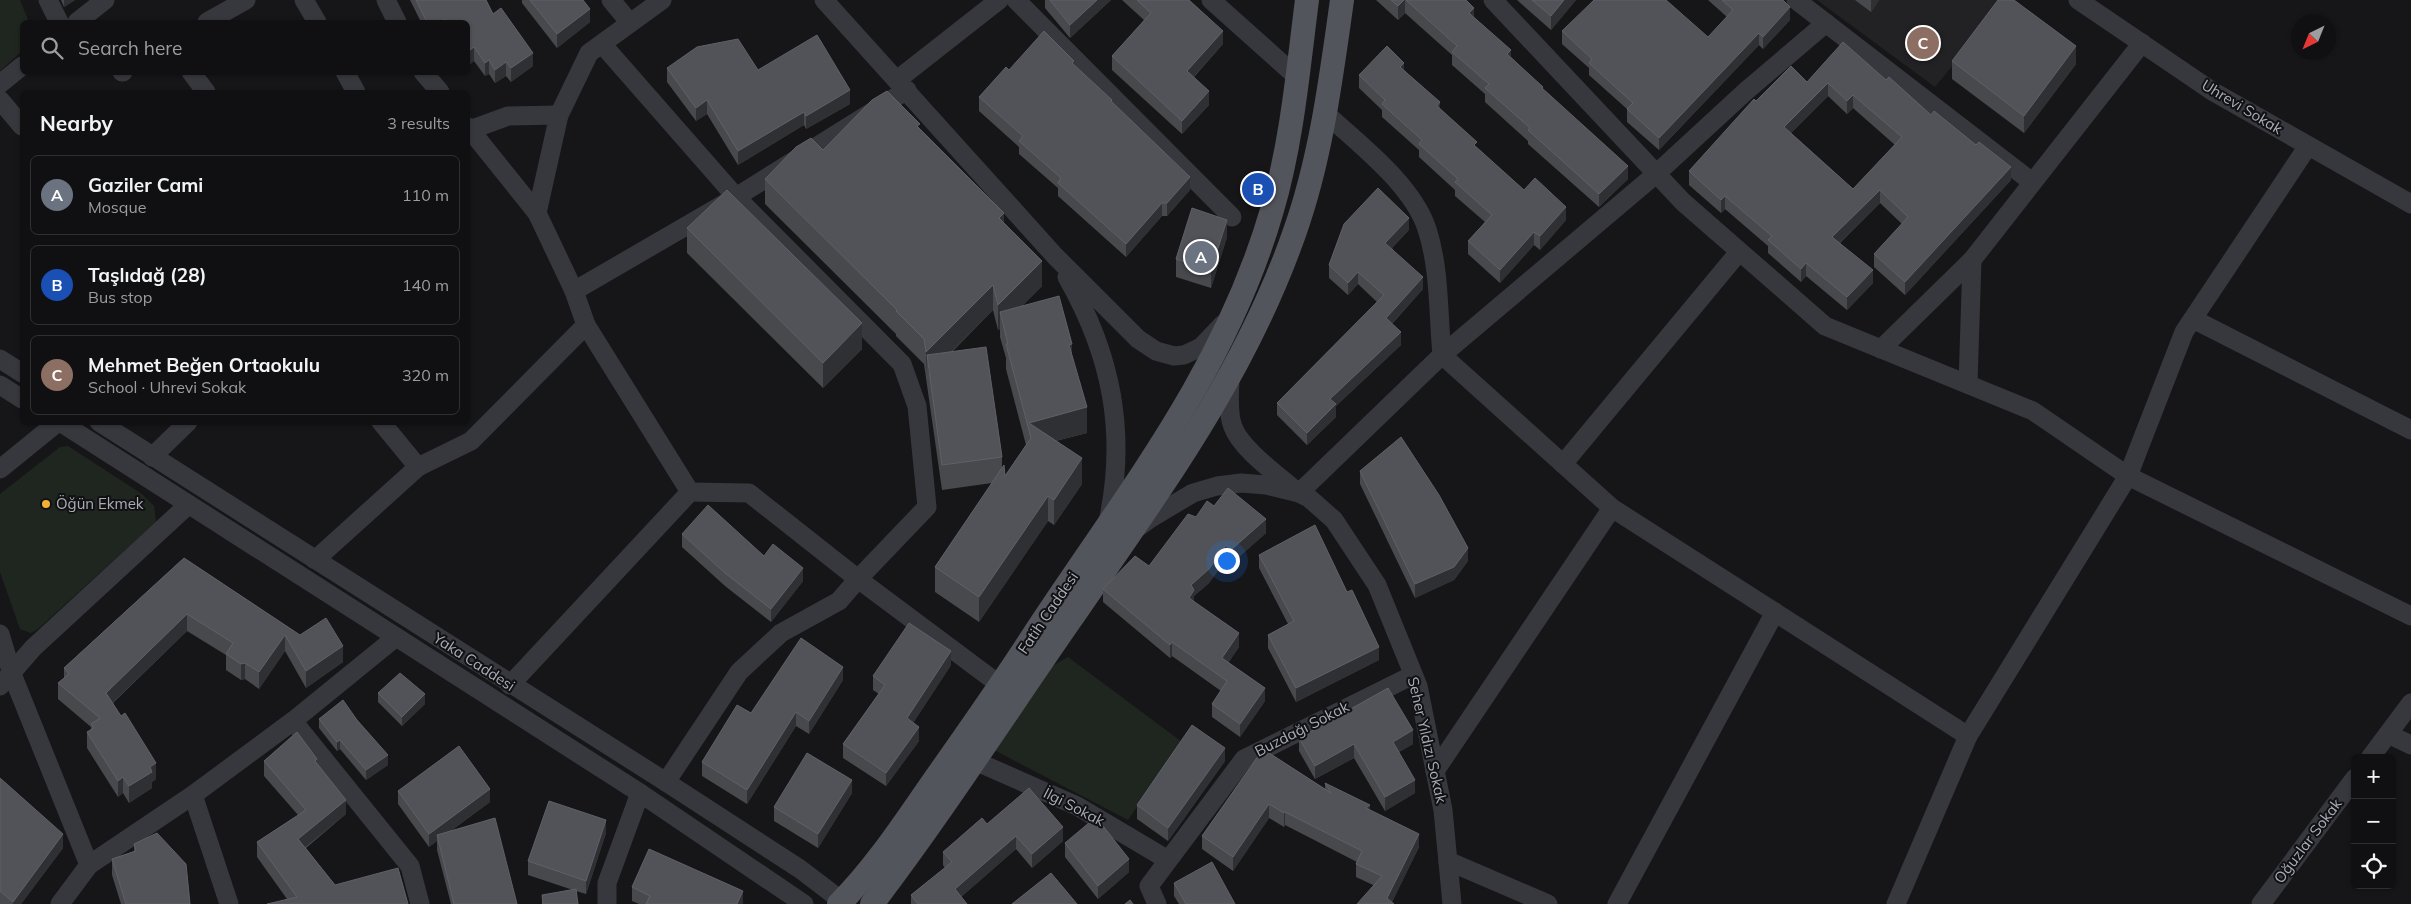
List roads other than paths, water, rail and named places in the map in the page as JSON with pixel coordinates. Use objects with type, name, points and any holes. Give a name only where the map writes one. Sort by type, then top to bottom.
[{"type":"main road","name":"Fatih Caddesi","points":[[842,903],[916,806],[1106,529],[1178,420],[1214,355],[1236,308],[1272,211],[1282,173],[1307,0]]},
{"type":"main road","name":"Fatih Caddesi","points":[[872,904],[975,761],[1182,457],[1230,376],[1260,319],[1285,259],[1307,195],[1324,112],[1342,0]]},
{"type":"street","points":[[48,0],[58,20]]},
{"type":"street","points":[[79,20],[104,0]]},
{"type":"street","points":[[211,20],[246,0]]},
{"type":"street","points":[[304,0],[316,20]]},
{"type":"street","points":[[386,0],[397,20]]},
{"type":"street","points":[[612,0],[630,23]]},
{"type":"street","points":[[537,212],[559,115],[590,53],[662,0]]},
{"type":"street","points":[[824,0],[1055,256],[1138,339],[1156,352],[1184,355],[1196,351],[1216,332],[1236,308]]},
{"type":"street","points":[[574,291],[736,197],[902,85],[999,0]]},
{"type":"street","points":[[1016,0],[1232,217]]},
{"type":"street","points":[[1211,0],[1297,77]]},
{"type":"street","points":[[1493,0],[1683,202],[1825,326],[2033,411],[2128,476],[2411,616]]},
{"type":"street","points":[[1796,0],[2032,182]]},
{"type":"street","name":"Uhrevi Sokak","points":[[2078,0],[2212,91],[2411,204]]},
{"type":"street","points":[[1299,493],[1442,355],[1656,174],[1746,91],[1826,23]]},
{"type":"street","points":[[1881,349],[1972,260],[2142,43]]},
{"type":"street","points":[[602,44],[736,197],[902,364],[917,406],[926,507],[839,601],[781,633],[740,672],[666,782]]},
{"type":"street","points":[[0,84],[20,68]]},
{"type":"street","points":[[193,75],[204,90]]},
{"type":"street","points":[[347,75],[355,90]]},
{"type":"street","points":[[426,75],[438,90]]},
{"type":"street","points":[[0,100],[20,124]]},
{"type":"street","points":[[1324,112],[1394,178],[1412,202],[1426,228],[1433,257],[1442,355],[1612,508],[1968,736]]},
{"type":"street","points":[[470,128],[508,116],[559,115]]},
{"type":"street","points":[[470,129],[537,212],[574,291],[586,325],[690,492]]},
{"type":"street","points":[[1896,904],[1968,736],[2128,476],[2184,332],[2308,146]]},
{"type":"street","points":[[1563,464],[1740,252]]},
{"type":"street","points":[[1055,256],[1080,301],[1100,349],[1109,382],[1117,451],[1116,479],[1106,529]]},
{"type":"street","points":[[1968,384],[1972,260]]},
{"type":"street","points":[[2193,319],[2411,430]]},
{"type":"street","points":[[315,560],[418,467],[471,441],[586,325]]},
{"type":"street","points":[[0,359],[20,372]]},
{"type":"street","points":[[1230,376],[1230,418],[1236,433],[1248,447],[1299,493]]},
{"type":"street","points":[[0,385],[20,398]]},
{"type":"street","points":[[0,469],[55,425]]},
{"type":"street","name":"Yaka Caddesi","points":[[64,425],[187,506],[640,793],[804,904]]},
{"type":"street","name":"Yaka Caddesi","points":[[104,425],[510,685],[666,782],[800,869],[842,903]]},
{"type":"street","points":[[152,457],[185,425]]},
{"type":"street","points":[[383,425],[418,467]]},
{"type":"street","points":[[1128,535],[1172,504],[1193,493],[1217,486],[1241,483],[1266,485],[1299,493]]},
{"type":"street","points":[[510,685],[690,492],[748,493],[858,579],[1000,685]]},
{"type":"street","name":"Seher Yıldızı Sokak","points":[[1299,493],[1310,498],[1334,520],[1377,585],[1418,686],[1443,810],[1452,904]]},
{"type":"street","points":[[6,680],[33,648],[187,506]]},
{"type":"street","points":[[1435,770],[1612,508]]},
{"type":"street","points":[[1617,904],[1775,612]]},
{"type":"street","points":[[0,634],[6,680],[88,865]]},
{"type":"street","points":[[60,904],[88,865],[193,795],[293,722],[395,638]]},
{"type":"street","name":"Buzdağı Sokak","points":[[1157,904],[1149,886],[1244,759],[1413,675]]},
{"type":"street","points":[[2373,754],[2411,703]]},
{"type":"street","points":[[293,722],[410,866],[420,904]]},
{"type":"street","points":[[2388,734],[2411,745]]},
{"type":"street","name":"İlgi Sokak","points":[[975,761],[1078,806],[1168,860]]},
{"type":"street","name":"Oğuzlar Sokak","points":[[2261,904],[2351,783]]},
{"type":"street","points":[[607,904],[607,884],[640,793]]},
{"type":"street","points":[[193,795],[229,904]]},
{"type":"street","points":[[1448,861],[1548,904]]},
{"type":"place","name":"Mehmet Beğen Ortaokulu","points":[[1923,43]]},
{"type":"place","name":"Taşlıdağ (28)","points":[[1258,189]]},
{"type":"place","name":"Gaziler Cami","points":[[1201,257]]},
{"type":"place","name":"Öğün Ekmek","points":[[46,504]]}]
